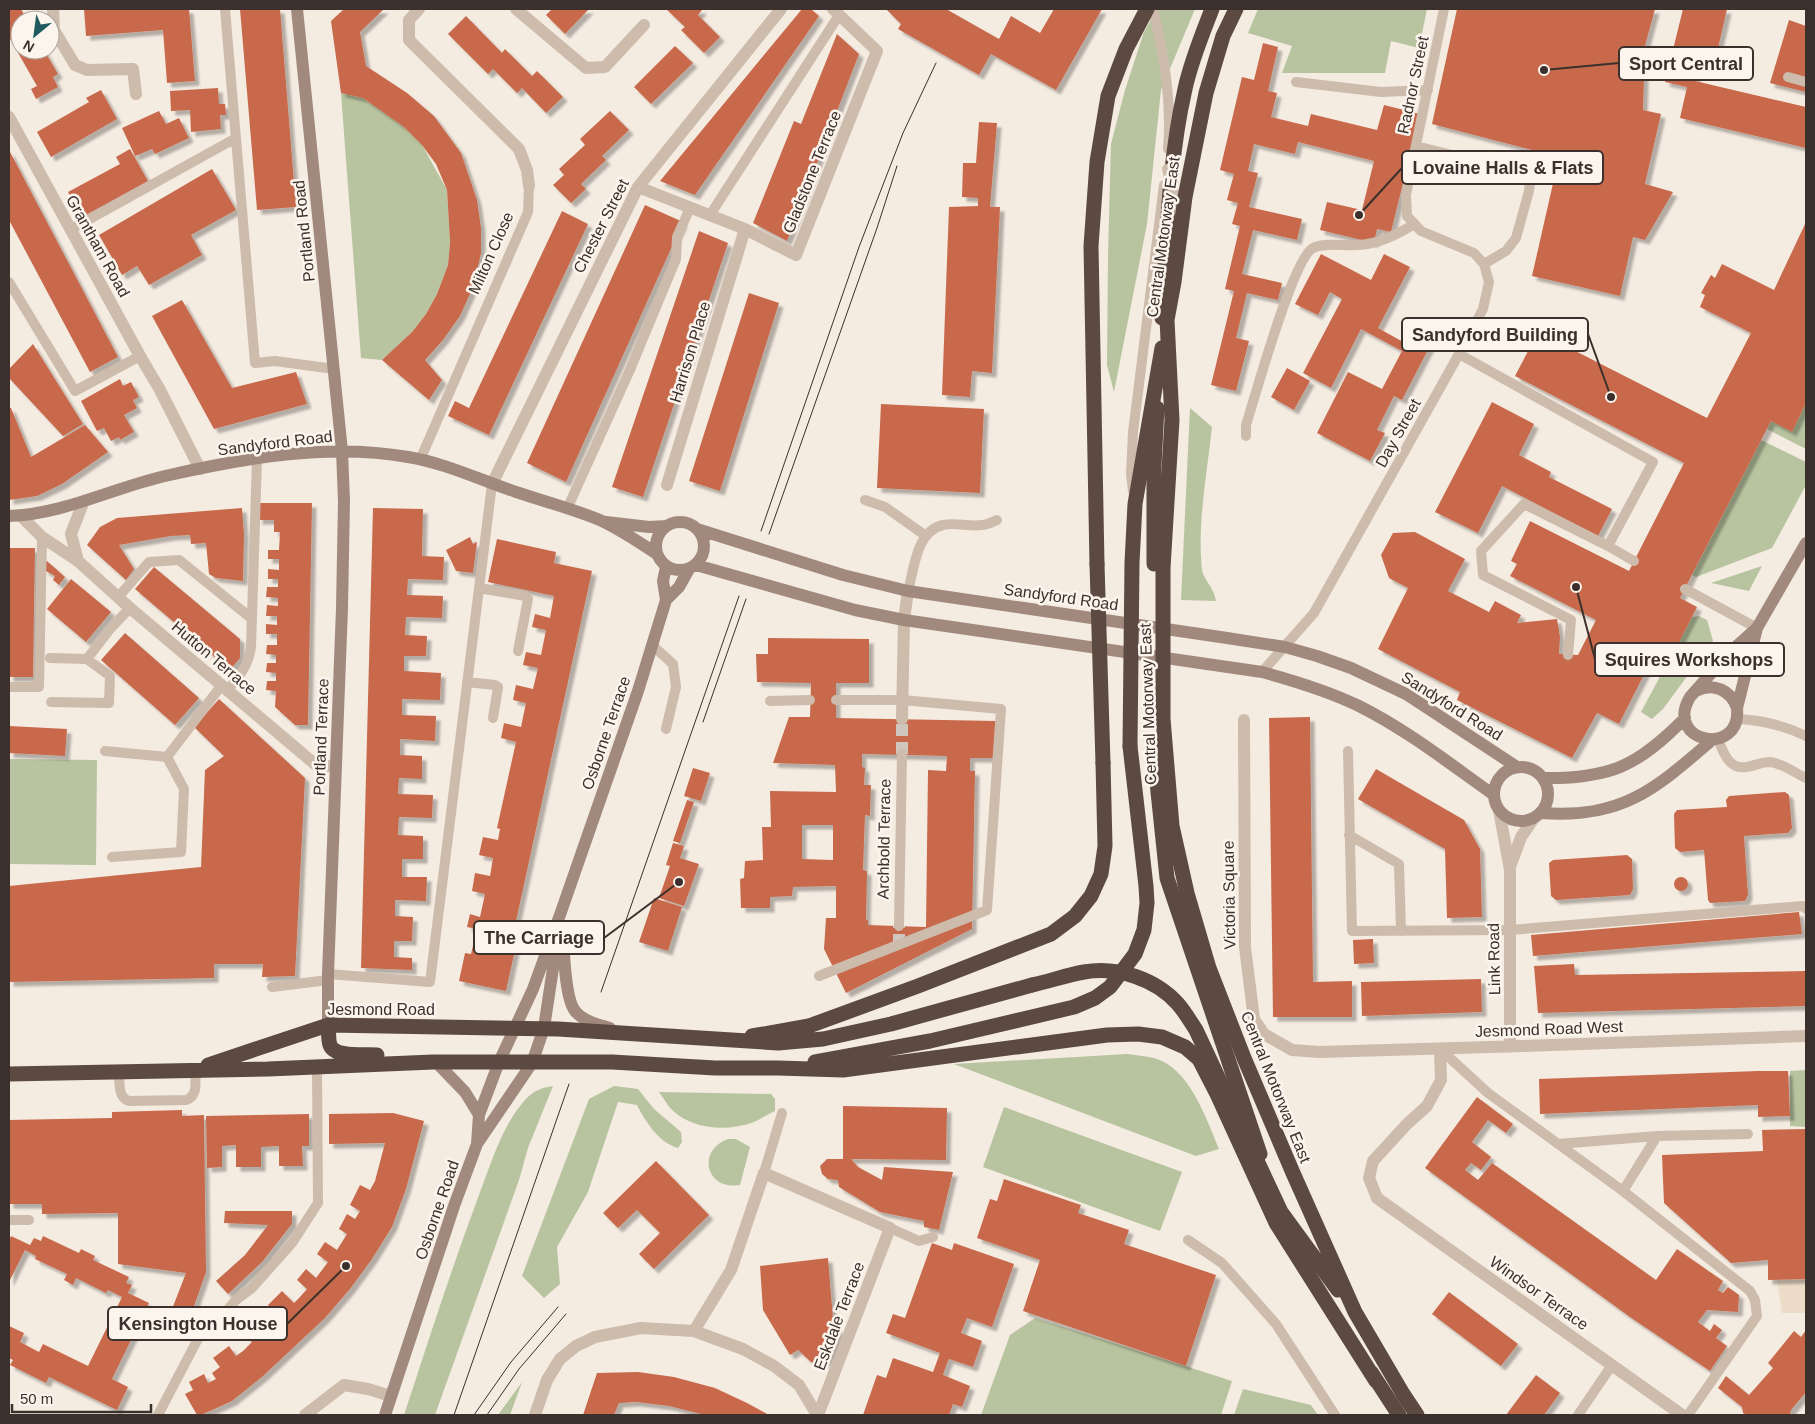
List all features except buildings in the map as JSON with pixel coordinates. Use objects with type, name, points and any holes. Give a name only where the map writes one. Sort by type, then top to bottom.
[{"type":"highway","points":[[726,1041],[809,1026],[1051,934],[1075,916],[1091,896],[1101,874],[1106,846],[1091,246],[1097,162],[1108,96],[1126,49],[1147,9]]},
{"type":"highway","name":"Central Motorway East","points":[[1212,9],[1185,88],[1175,149],[1170,193],[1154,465],[1154,741],[1167,878],[1261,1159],[1376,1381],[1399,1415]]},
{"type":"highway","name":"Central Motorway East","points":[[1236,9],[1222,36],[1206,92],[1194,148],[1167,320],[1172,420],[1163,568],[1163,719],[1167,786],[1177,856],[1209,968],[1244,1058],[1292,1173],[1355,1312],[1417,1415]]},
{"type":"highway","points":[[778,1068],[930,1041],[1074,1007],[1095,998],[1110,987],[1135,954],[1144,930],[1147,903],[1130,746],[1132,563],[1135,504],[1167,320]]},
{"type":"highway","points":[[726,1041],[778,1043],[823,1039],[891,1024],[1086,971],[1108,970],[1133,975],[1157,986],[1178,1004],[1196,1030],[1280,1212],[1355,1312]]},
{"type":"highway","points":[[328,1024],[330,1046],[342,1054],[411,1056],[435,1063]]},
{"type":"highway","name":"Jesmond Road","points":[[195,1069],[328,1024],[544,1028],[624,1032],[726,1041]]},
{"type":"highway","points":[[778,1068],[843,1070],[1123,1034],[1162,1037],[1185,1047],[1199,1059],[1276,1223],[1376,1381]]},
{"type":"highway","name":"Jesmond Road","points":[[9,1074],[499,1062],[612,1062],[715,1068],[778,1068]]},
{"type":"main road","name":"Portland Road","points":[[297,9],[342,451]]},
{"type":"main road","name":"Sandyford Road","points":[[15,516],[83,503],[135,484],[200,469],[257,459],[342,451],[370,452],[420,460],[449,468],[601,521],[657,554]]},
{"type":"main road","name":"Portland Terrace","points":[[328,1024],[344,501],[342,451]]},
{"type":"main road","name":"Sandyford Road","points":[[601,521],[667,526]]},
{"type":"main road","points":[[693,567],[701,558],[704,543],[702,535],[697,529],[682,522],[667,526],[657,538],[657,554],[666,567],[673,570],[693,567],[855,610],[904,620],[1262,672],[1313,687],[1367,710],[1420,742],[1494,795]]},
{"type":"main road","name":"Sandyford Road","points":[[697,529],[843,575],[908,591],[1285,647],[1351,668],[1406,694],[1517,767]]},
{"type":"main road","points":[[1537,816],[1548,800],[1547,784],[1532,769],[1517,767],[1509,769],[1497,780],[1494,795],[1498,810],[1511,820],[1519,822],[1537,816],[1582,813],[1606,809],[1648,792],[1715,740],[1730,732],[1737,714],[1757,628],[1806,543]]},
{"type":"main road","points":[[666,567],[663,581],[666,600]]},
{"type":"main road","name":"Osborne Terrace","points":[[477,1144],[479,1115],[499,1062],[533,989],[561,912],[653,646],[666,600],[679,587],[693,567]]},
{"type":"main road","points":[[1715,740],[1698,737],[1687,726],[1685,718],[1686,703],[1730,652],[1757,628]]},
{"type":"main road","points":[[1696,692],[1710,687],[1718,688],[1731,696],[1737,714]]},
{"type":"main road","points":[[1543,778],[1583,777],[1616,769],[1632,762],[1649,751],[1685,718]]},
{"type":"main road","points":[[561,912],[569,994],[574,1010],[595,1024],[624,1032]]},
{"type":"main road","name":"Osborne Terrace","points":[[544,1028],[561,912]]},
{"type":"main road","name":"Osborne Road","points":[[385,1415],[454,1206],[477,1144],[532,1063],[544,1028]]},
{"type":"main road","points":[[435,1063],[465,1092],[479,1115]]},
{"type":"street","points":[[53,9],[54,30],[75,65],[87,70],[133,68],[136,94]]},
{"type":"street","name":"Milton Close","points":[[420,9],[409,20],[409,40],[519,149],[528,170],[530,186]]},
{"type":"street","points":[[516,9],[586,68],[605,67],[644,25]]},
{"type":"street","name":"Chester Street","points":[[492,484],[638,187],[781,9]]},
{"type":"street","name":"Gladstone Terrace","points":[[638,187],[745,229],[796,255],[877,51],[836,12]]},
{"type":"street","name":"Grantham Road","points":[[9,117],[160,390],[200,469]]},
{"type":"street","name":"Harrison Place","points":[[667,484],[745,229]]},
{"type":"street","points":[[78,561],[71,534],[83,503]]},
{"type":"street","name":"Hutton Terrace","points":[[15,516],[78,561],[119,596],[130,608],[316,765],[336,766]]},
{"type":"street","points":[[902,719],[904,620],[908,591]]},
{"type":"street","name":"Victoria Square","points":[[1244,720],[1245,947],[1254,1019],[1264,1034],[1292,1050]]},
{"type":"street","name":"Link Road","points":[[1498,810],[1510,870],[1510,1047]]},
{"type":"street","name":"Link Road","points":[[1510,870],[1521,837],[1537,816]]},
{"type":"street","name":"Jesmond Road West","points":[[1292,1050],[1319,1052],[1440,1049],[1806,1036]]},
{"type":"street","name":"Windsor Terrace","points":[[1440,1049],[1441,1080],[1427,1106],[1373,1161],[1369,1178],[1377,1198],[1682,1415]]},
{"type":"street","points":[[694,1332],[731,1270],[764,1173],[890,1228]]},
{"type":"street","name":"Eskdale Terrace","points":[[817,1415],[890,1228]]},
{"type":"street","points":[[534,1415],[547,1380],[560,1359],[576,1346],[595,1337],[641,1328],[694,1332],[743,1350],[774,1366],[799,1385],[817,1415]]},
{"type":"street","points":[[305,1415],[344,1385],[368,1389],[391,1396]]},
{"type":"lane","points":[[225,9],[255,363],[275,360],[334,369]]},
{"type":"lane","points":[[1135,504],[1131,474],[1133,432],[1167,169],[1169,101],[1160,39],[1152,9]]},
{"type":"lane","name":"Radnor Street","points":[[1414,224],[1406,216],[1406,195],[1444,9]]},
{"type":"lane","points":[[710,216],[836,12]]},
{"type":"lane","points":[[1788,77],[1806,79]]},
{"type":"lane","points":[[1296,82],[1381,92],[1428,90]]},
{"type":"lane","points":[[70,230],[236,138]]},
{"type":"lane","points":[[1246,436],[1246,425],[1291,286],[1304,258],[1311,249],[1320,246],[1360,245],[1378,242],[1400,233],[1414,224],[1435,238],[1474,253],[1484,264],[1506,251],[1516,238],[1529,191],[1530,182],[1524,173],[1416,146]]},
{"type":"lane","points":[[1167,169],[1182,219]]},
{"type":"lane","name":"Milton Close","points":[[420,460],[528,212],[530,186]]},
{"type":"lane","points":[[567,509],[676,259],[677,237],[690,208]]},
{"type":"lane","name":"Day Street","points":[[1262,672],[1314,613],[1459,354],[1483,309],[1489,282],[1484,264]]},
{"type":"lane","points":[[9,282],[75,391],[140,356]]},
{"type":"lane","points":[[1459,354],[1653,462],[1608,546]]},
{"type":"lane","points":[[167,757],[224,688],[242,673],[249,660],[257,459]]},
{"type":"lane","points":[[272,987],[328,977],[430,982],[492,484]]},
{"type":"lane","points":[[866,500],[885,507],[926,536]]},
{"type":"lane","points":[[1568,655],[1571,620],[1483,575],[1481,551],[1524,504],[1634,561]]},
{"type":"lane","points":[[908,591],[920,545],[926,536],[942,525],[982,525],[997,520]]},
{"type":"lane","points":[[9,687],[39,687],[42,537]]},
{"type":"lane","points":[[119,596],[149,562],[179,560],[251,618]]},
{"type":"lane","points":[[479,588],[525,596],[528,599],[518,651]]},
{"type":"lane","points":[[1685,589],[1757,628]]},
{"type":"lane","points":[[87,659],[110,629],[130,608]]},
{"type":"lane","points":[[653,646],[673,664],[676,687],[666,729]]},
{"type":"lane","points":[[50,658],[87,659],[110,676],[109,703],[51,702]]},
{"type":"lane","points":[[467,682],[498,687],[493,718]]},
{"type":"lane","points":[[770,701],[810,700]]},
{"type":"lane","points":[[819,976],[987,910],[1000,709],[902,700],[836,700]]},
{"type":"lane","points":[[1737,714],[1771,722],[1806,736]]},
{"type":"lane","points":[[1715,740],[1723,754],[1735,766],[1746,767],[1761,763],[1776,764],[1806,778]]},
{"type":"lane","points":[[104,751],[167,757]]},
{"type":"lane","points":[[1348,752],[1352,931],[1510,930],[1803,906],[1806,908]]},
{"type":"lane","name":"Archbold Terrace","points":[[899,926],[902,754]]},
{"type":"lane","points":[[112,856],[181,852],[184,789],[167,757]]},
{"type":"lane","points":[[1350,835],[1399,864],[1401,931]]},
{"type":"lane","points":[[1440,1049],[1488,1093],[1623,1192],[1750,1291],[1755,1300],[1757,1316],[1754,1323],[1688,1415]]},
{"type":"lane","points":[[158,1415],[202,1331],[220,1318],[236,1300],[252,1288],[292,1243],[318,1203],[318,1067]]},
{"type":"lane","points":[[119,1071],[121,1096],[124,1099],[129,1101],[186,1100],[194,1095],[195,1069]]},
{"type":"lane","points":[[764,1173],[782,1113]]},
{"type":"lane","points":[[1558,1144],[1657,1136],[1748,1134]]},
{"type":"lane","points":[[1623,1192],[1657,1136]]},
{"type":"lane","points":[[9,1220],[29,1220]]},
{"type":"lane","points":[[890,1228],[919,1242],[933,1237]]},
{"type":"lane","points":[[1188,1240],[1222,1263],[1276,1324],[1335,1415]]},
{"type":"lane","points":[[1578,1415],[1612,1365]]},
{"type":"green space","points":[[1157,9],[1195,9],[1161,90],[1147,224],[1114,392],[1107,365],[1111,144],[1125,90],[1144,32]]},
{"type":"green space","points":[[1258,9],[1427,9],[1419,48],[1391,41],[1385,73],[1282,73],[1292,46],[1248,33]]},
{"type":"green space","points":[[341,93],[363,98],[404,127],[422,145],[447,190],[450,242],[448,265],[437,294],[426,314],[412,332],[382,360],[361,358]]},
{"type":"green space","points":[[1806,403],[1806,449],[1767,429],[1771,421],[1792,431]]},
{"type":"green space","points":[[1190,408],[1212,427],[1203,498],[1201,552],[1202,570],[1216,601],[1181,600]]},
{"type":"green space","points":[[1761,440],[1806,462],[1806,485],[1772,548],[1696,577],[1692,575]]},
{"type":"green space","points":[[1762,566],[1749,591],[1711,583]]},
{"type":"green space","points":[[1699,616],[1707,620],[1713,641],[1663,709],[1652,719],[1641,712],[1692,617]]},
{"type":"green space","points":[[9,759],[97,760],[96,865],[9,864]]},
{"type":"green space","points":[[1127,1054],[1154,1058],[1166,1063],[1177,1072],[1195,1095],[1219,1149],[1196,1156],[954,1064]]},
{"type":"green space","points":[[1806,1070],[1806,1127],[1790,1126],[1790,1071]]},
{"type":"green space","points":[[553,1086],[528,1148],[519,1180],[435,1415],[404,1415],[459,1249],[498,1144],[511,1120],[526,1099],[538,1090]]},
{"type":"green space","points":[[614,1086],[638,1089],[654,1109],[681,1132],[682,1142],[678,1148],[671,1145],[648,1124],[637,1105],[618,1102],[588,1192],[557,1247],[560,1284],[544,1298],[522,1276],[589,1099]]},
{"type":"green space","points":[[659,1092],[771,1094],[775,1099],[775,1111],[744,1125],[721,1128],[710,1127],[688,1121],[679,1115],[670,1108]]},
{"type":"green space","points":[[1004,1107],[1182,1172],[1160,1231],[983,1167]]},
{"type":"green space","points":[[728,1139],[736,1139],[750,1147],[740,1185],[728,1185],[719,1182],[709,1169],[709,1160],[712,1152],[718,1145]]},
{"type":"green space","points":[[1035,1318],[1232,1381],[1221,1415],[981,1415],[1010,1335]]},
{"type":"green space","points":[[522,1382],[510,1415],[498,1415]]},
{"type":"green space","points":[[1243,1389],[1311,1405],[1318,1415],[1234,1415]]},
{"type":"shaded area","points":[[1806,1279],[1806,1313],[1782,1313],[1777,1280]]},
{"type":"tunnel","points":[[902,719],[902,754]]},
{"type":"tunnel","points":[[899,926],[899,946]]},
{"type":"tram line","points":[[761,531],[859,247],[903,133],[936,63]]},
{"type":"tram line","points":[[769,534],[897,166]]},
{"type":"tram line","points":[[601,992],[739,596]]},
{"type":"tram line","points":[[703,722],[746,599]]},
{"type":"tram line","points":[[454,1415],[569,1084]]},
{"type":"tram line","points":[[474,1415],[511,1362],[558,1307]]},
{"type":"tram line","points":[[487,1415],[519,1369],[566,1314]]},
{"type":"place","name":"Sport Central","points":[[1544,70]]},
{"type":"place","name":"Lovaine Halls & Flats","points":[[1359,215]]},
{"type":"place","name":"Sandyford Building","points":[[1611,397]]},
{"type":"place","name":"Squires Workshops","points":[[1576,587]]},
{"type":"place","name":"The Carriage","points":[[679,882]]},
{"type":"place","name":"Kensington House","points":[[346,1266]]}]
